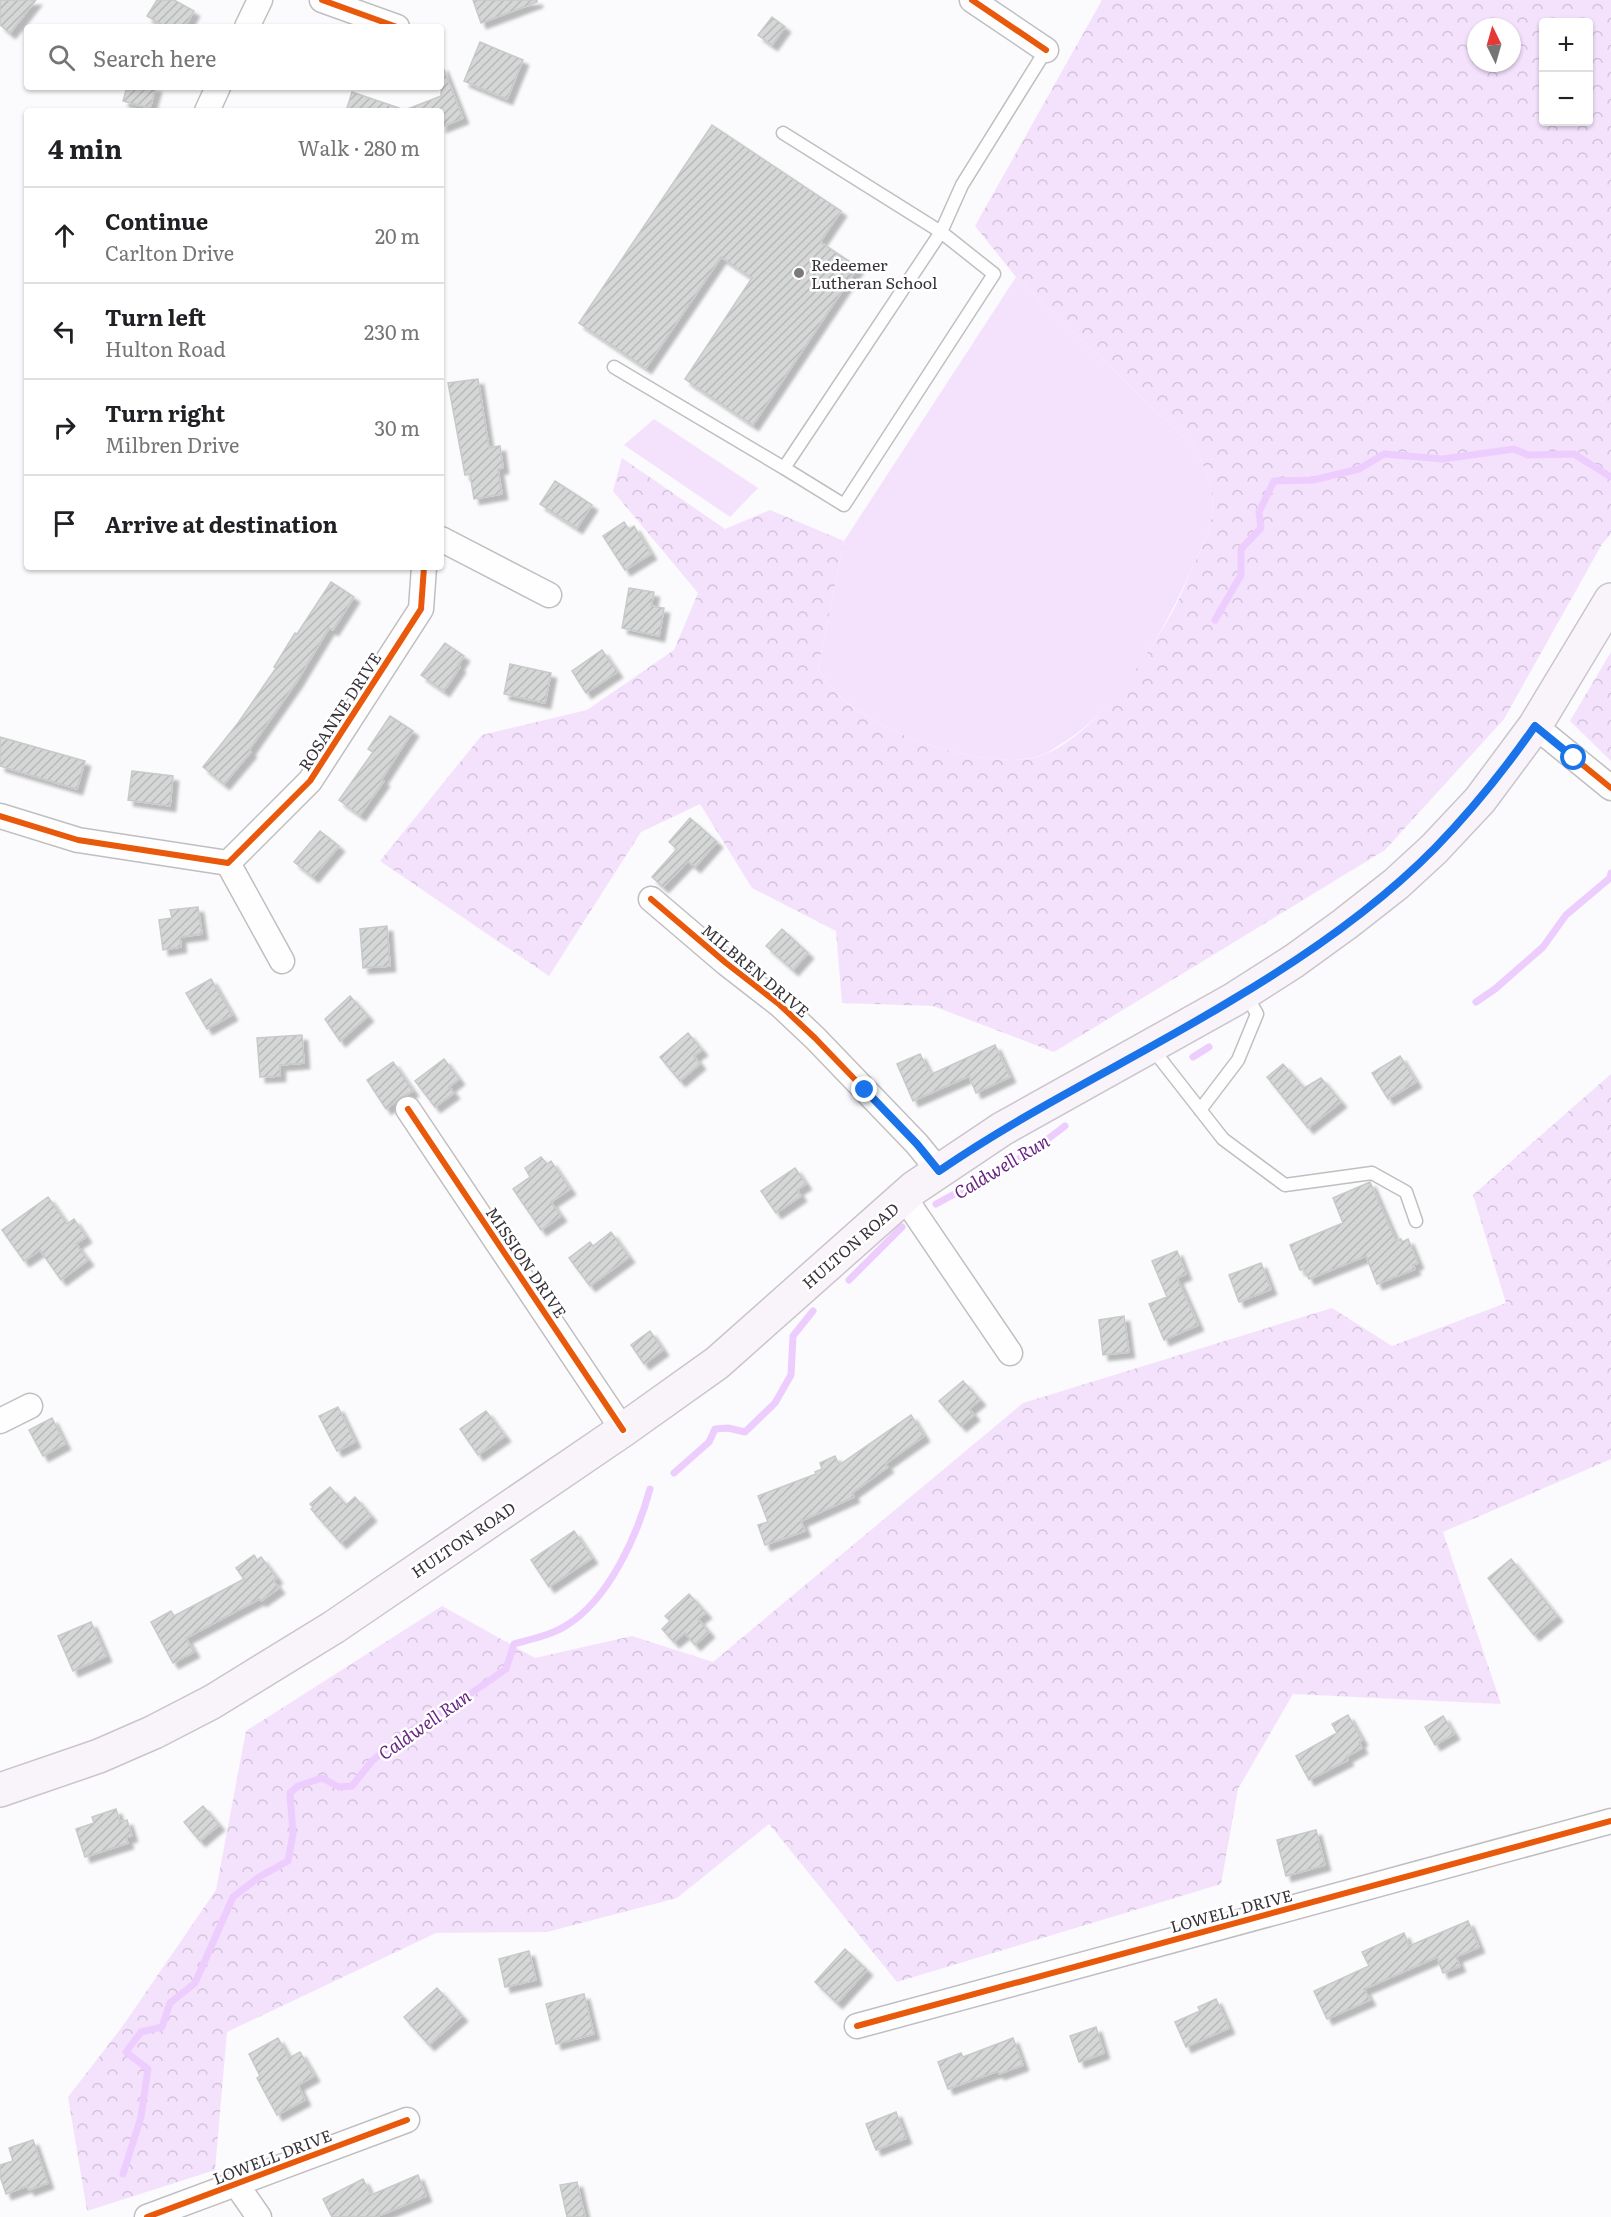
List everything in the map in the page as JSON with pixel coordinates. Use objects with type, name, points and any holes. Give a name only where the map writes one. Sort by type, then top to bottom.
[{"type":"main road","name":"HULTON ROAD","points":[[0,1790],[99,1756],[154,1732],[212,1702],[334,1627],[623,1430],[717,1363],[904,1197],[939,1171],[1002,1129],[1245,992],[1345,924],[1396,884],[1434,849],[1480,800],[1535,726],[1611,600]]},
{"type":"street","points":[[248,24],[260,0]]},
{"type":"street","points":[[322,0],[389,24]]},
{"type":"street","points":[[972,0],[1046,50]]},
{"type":"street","points":[[208,108],[217,90]]},
{"type":"street","points":[[444,541],[549,595]]},
{"type":"street","name":"ROSANNE DRIVE","points":[[228,862],[310,781],[421,609],[424,570]]},
{"type":"street","points":[[1535,726],[1611,788]]},
{"type":"street","points":[[0,816],[78,840],[228,862],[282,961]]},
{"type":"street","name":"MILBREN DRIVE","points":[[651,899],[726,963],[780,1005],[808,1031],[917,1144],[939,1171]]},
{"type":"street","name":"MISSION DRIVE","points":[[408,1109],[623,1430]]},
{"type":"street","points":[[904,1197],[1010,1353]]},
{"type":"street","points":[[0,1421],[30,1406]]},
{"type":"street","name":"LOWELL DRIVE","points":[[857,2026],[1611,1821]]},
{"type":"street","name":"LOWELL DRIVE","points":[[147,2217],[407,2120]]},
{"type":"street","points":[[236,2184],[259,2217]]},
{"type":"lane","points":[[784,468],[941,232],[962,185],[1046,50]]},
{"type":"lane","points":[[614,367],[844,505],[994,274],[941,232],[783,133]]},
{"type":"lane","points":[[1200,1110],[1238,1060],[1257,1014],[1245,992]]},
{"type":"lane","points":[[1151,1046],[1223,1139],[1286,1185],[1372,1173],[1406,1192],[1416,1221]]},
{"type":"green space","points":[[1102,0],[1611,0],[1611,534],[1602,544],[1504,719],[1385,850],[1054,1052],[933,1006],[842,1003],[836,931],[752,888],[700,804],[641,832],[549,976],[380,861],[482,735],[587,710],[674,650],[698,593],[613,491],[622,458],[725,529],[770,510],[844,541],[818,668],[844,700],[877,722],[933,746],[971,756],[1010,760],[1043,755],[1082,731],[1101,712],[1136,669],[1179,600],[1209,531],[1212,495],[1195,448],[1016,277],[975,226]]},
{"type":"green space","points":[[1016,277],[1195,448],[1208,477],[1213,504],[1207,536],[1170,615],[1122,690],[1081,730],[1050,751],[1027,759],[1010,760],[971,756],[951,751],[916,740],[889,728],[844,700],[818,668],[844,541]]},
{"type":"green space","points":[[654,419],[758,488],[730,517],[624,445]]},
{"type":"green space","points":[[1611,652],[1611,761],[1570,721]]},
{"type":"green space","points":[[1611,1074],[1611,1459],[1443,1532],[1501,1704],[1293,1694],[1238,1789],[1221,1884],[897,1982],[769,1824],[677,1898],[547,1932],[436,1933],[227,2032],[215,2170],[87,2211],[68,2097],[122,2027],[216,1890],[246,1731],[442,1606],[535,1658],[632,1636],[713,1662],[1023,1403],[1332,1308],[1392,1346],[1506,1303],[1473,1195]]},
{"type":"building","points":[[0,0],[36,0],[10,33],[0,25]]},
{"type":"building","points":[[157,0],[174,0],[194,11],[187,24],[161,24],[147,16]]},
{"type":"building","points":[[473,0],[537,0],[537,2],[481,23]]},
{"type":"building","points":[[772,17],[785,27],[772,45],[758,35]]},
{"type":"building","points":[[480,42],[523,60],[507,99],[464,81]]},
{"type":"building","points":[[444,70],[463,118],[444,126],[444,108],[410,108],[441,96],[441,90],[444,90]]},
{"type":"building","points":[[126,90],[155,90],[150,108],[123,101]]},
{"type":"building","points":[[352,92],[399,108],[347,108]]},
{"type":"building","name":"Redeemer Lutheran School","points":[[712,125],[841,211],[820,242],[858,267],[753,425],[685,379],[752,278],[721,257],[646,368],[579,323]]},
{"type":"building","points":[[478,379],[489,448],[500,446],[503,468],[498,469],[502,494],[474,499],[470,474],[465,475],[448,383]]},
{"type":"building","points":[[555,481],[592,505],[577,528],[540,504]]},
{"type":"building","points":[[624,522],[629,530],[634,526],[651,554],[625,570],[603,536]]},
{"type":"building","points":[[331,582],[354,597],[333,630],[329,628],[297,681],[249,750],[251,752],[224,784],[203,767],[238,723],[276,668],[274,667],[295,633],[297,634]]},
{"type":"building","points":[[629,588],[654,592],[651,606],[664,608],[659,636],[622,628]]},
{"type":"building","points":[[445,643],[464,656],[458,665],[460,667],[444,691],[421,675]]},
{"type":"building","points":[[602,650],[617,672],[586,693],[572,671]]},
{"type":"building","points":[[510,664],[551,673],[545,703],[504,694]]},
{"type":"building","points":[[390,716],[413,731],[381,780],[384,781],[360,815],[339,800],[373,752],[368,749]]},
{"type":"building","points":[[0,737],[85,761],[77,789],[0,766]]},
{"type":"building","points":[[132,771],[173,776],[170,806],[128,800]]},
{"type":"building","points":[[690,818],[717,842],[695,867],[688,861],[663,887],[652,877],[677,849],[669,842]]},
{"type":"building","points":[[320,831],[339,846],[313,877],[294,862]]},
{"type":"building","points":[[198,907],[202,934],[180,937],[181,947],[163,950],[159,920],[172,918],[170,910]]},
{"type":"building","points":[[387,926],[390,966],[363,968],[360,929]]},
{"type":"building","points":[[782,929],[808,953],[793,970],[766,946]]},
{"type":"building","points":[[211,979],[232,1015],[207,1029],[186,993]]},
{"type":"building","points":[[350,996],[368,1016],[340,1041],[325,1019]]},
{"type":"building","points":[[688,1033],[702,1050],[694,1056],[700,1064],[680,1081],[660,1057]]},
{"type":"building","points":[[302,1035],[304,1063],[280,1065],[280,1076],[260,1077],[257,1038]]},
{"type":"building","points":[[995,1045],[1010,1077],[976,1093],[969,1076],[913,1101],[897,1064],[920,1054],[932,1074]]},
{"type":"building","points":[[1400,1056],[1416,1082],[1388,1099],[1372,1073]]},
{"type":"building","points":[[444,1059],[459,1079],[449,1087],[454,1093],[435,1107],[415,1081]]},
{"type":"building","points":[[393,1062],[413,1091],[386,1109],[367,1080]]},
{"type":"building","points":[[1283,1064],[1304,1088],[1321,1078],[1341,1102],[1308,1128],[1267,1077]]},
{"type":"building","points":[[541,1157],[547,1164],[551,1161],[570,1189],[551,1202],[561,1216],[541,1230],[513,1189],[530,1177],[525,1168]]},
{"type":"building","points":[[795,1168],[806,1184],[797,1190],[801,1196],[776,1213],[761,1191]]},
{"type":"building","points":[[1370,1182],[1396,1241],[1401,1239],[1402,1242],[1408,1239],[1418,1263],[1413,1265],[1415,1269],[1377,1284],[1366,1256],[1309,1279],[1304,1269],[1300,1270],[1290,1245],[1343,1223],[1333,1198]]},
{"type":"building","points":[[48,1197],[67,1224],[74,1219],[86,1237],[76,1244],[88,1260],[61,1280],[40,1250],[24,1261],[2,1230]]},
{"type":"building","points":[[611,1232],[629,1257],[590,1286],[569,1258],[590,1242],[593,1246]]},
{"type":"building","points":[[1177,1251],[1186,1274],[1177,1278],[1198,1325],[1164,1340],[1149,1304],[1167,1297],[1152,1261]]},
{"type":"building","points":[[1261,1263],[1271,1289],[1239,1302],[1229,1275]]},
{"type":"building","points":[[1124,1316],[1129,1352],[1103,1355],[1099,1320]]},
{"type":"building","points":[[650,1331],[663,1350],[644,1364],[631,1345]]},
{"type":"building","points":[[963,1381],[980,1400],[969,1409],[974,1415],[961,1426],[939,1401]]},
{"type":"building","points":[[338,1407],[355,1442],[337,1451],[319,1416]]},
{"type":"building","points":[[486,1411],[505,1436],[478,1455],[460,1429]]},
{"type":"building","points":[[911,1415],[924,1436],[885,1464],[888,1467],[852,1493],[854,1497],[801,1521],[805,1531],[765,1545],[758,1525],[768,1522],[758,1496],[816,1474],[815,1472],[822,1469],[820,1463],[835,1456],[839,1465]]},
{"type":"building","points":[[52,1418],[65,1444],[43,1456],[29,1430]]},
{"type":"building","points":[[330,1487],[346,1505],[355,1497],[371,1516],[341,1543],[311,1509],[313,1507],[310,1504]]},
{"type":"building","points":[[574,1531],[592,1558],[549,1587],[531,1560]]},
{"type":"building","points":[[254,1555],[257,1560],[261,1557],[277,1578],[273,1580],[279,1588],[261,1601],[259,1599],[186,1638],[194,1652],[173,1663],[151,1622],[171,1611],[174,1616],[244,1579],[236,1568]]},
{"type":"building","points":[[1511,1559],[1557,1616],[1534,1635],[1488,1578]]},
{"type":"building","points":[[689,1594],[706,1613],[698,1619],[709,1632],[695,1645],[685,1633],[674,1642],[662,1629],[670,1621],[665,1616]]},
{"type":"building","points":[[91,1622],[106,1656],[73,1671],[58,1636]]},
{"type":"building","points":[[1348,1715],[1362,1740],[1359,1742],[1362,1748],[1346,1757],[1348,1760],[1309,1780],[1296,1756],[1337,1733],[1332,1724]]},
{"type":"building","points":[[1443,1716],[1454,1734],[1435,1745],[1425,1727]]},
{"type":"building","points":[[203,1806],[219,1825],[200,1841],[184,1822]]},
{"type":"building","points":[[116,1809],[120,1822],[127,1820],[132,1836],[126,1838],[128,1843],[85,1857],[76,1829],[94,1823],[92,1817]]},
{"type":"building","points":[[1316,1830],[1325,1865],[1286,1876],[1277,1840]]},
{"type":"building","points":[[1468,1921],[1479,1947],[1456,1957],[1460,1966],[1443,1973],[1437,1957],[1364,1989],[1370,2000],[1327,2019],[1314,1991],[1369,1966],[1362,1952],[1404,1933],[1409,1946]]},
{"type":"building","points":[[845,1949],[867,1970],[837,2003],[815,1982]]},
{"type":"building","points":[[529,1951],[536,1980],[505,1987],[499,1959]]},
{"type":"building","points":[[437,1988],[462,2016],[429,2045],[404,2017]]},
{"type":"building","points":[[584,1994],[594,2034],[556,2044],[546,2004]]},
{"type":"building","points":[[1216,1999],[1229,2028],[1186,2047],[1175,2022],[1200,2011],[1198,2007]]},
{"type":"building","points":[[1096,2027],[1104,2053],[1079,2062],[1070,2036]]},
{"type":"building","points":[[278,2038],[289,2058],[300,2052],[314,2076],[298,2085],[305,2100],[277,2115],[257,2078],[260,2076],[249,2054]]},
{"type":"building","points":[[1013,2038],[1023,2065],[999,2074],[998,2071],[948,2089],[938,2062],[961,2053],[963,2057]]},
{"type":"building","points":[[896,2112],[906,2138],[876,2150],[866,2124]]},
{"type":"building","points":[[33,2140],[48,2183],[29,2190],[27,2186],[6,2194],[0,2176],[0,2165],[13,2161],[9,2148]]},
{"type":"building","points":[[418,2175],[426,2196],[376,2217],[332,2217],[323,2199],[363,2179],[371,2195]]},
{"type":"building","points":[[577,2182],[585,2217],[567,2217],[560,2185]]},
{"type":"waterway","points":[[1215,620],[1241,575],[1241,549],[1261,528],[1259,512],[1274,481],[1313,480],[1359,469],[1384,454],[1443,459],[1514,449],[1528,455],[1574,454],[1611,477]]},
{"type":"waterway","name":"Caldwell Run","points":[[1476,1002],[1495,989],[1543,947],[1566,915],[1610,878],[1611,873]]},
{"type":"waterway","name":"Caldwell Run","points":[[1193,1057],[1209,1047]]},
{"type":"waterway","name":"Caldwell Run","points":[[936,1204],[1028,1154],[1065,1126]]},
{"type":"waterway","name":"Caldwell Run","points":[[849,1280],[902,1227]]},
{"type":"waterway","name":"Caldwell Run","points":[[674,1473],[709,1442],[715,1429],[728,1428],[745,1432],[775,1403],[791,1375],[793,1336],[813,1311]]},
{"type":"waterway","name":"Caldwell Run","points":[[123,2174],[141,2117],[148,2069],[126,2052],[141,2032],[162,2027],[170,2003],[195,1983],[233,1897],[259,1877],[288,1861],[293,1834],[290,1793],[298,1786],[322,1778],[339,1787],[352,1786],[372,1761],[405,1734],[460,1701],[506,1669],[514,1644],[555,1631],[582,1614],[596,1599],[619,1565],[629,1546],[650,1489]]},
{"type":"cycle path","points":[[322,0],[389,24]]},
{"type":"cycle path","points":[[972,0],[1046,50]]},
{"type":"cycle path","points":[[0,816],[78,840],[228,863],[310,781],[421,609],[424,570]]},
{"type":"cycle path","points":[[1535,726],[1611,788]]},
{"type":"cycle path","points":[[651,899],[726,963],[780,1005],[815,1038],[917,1144],[939,1171]]},
{"type":"cycle path","points":[[408,1109],[623,1430]]},
{"type":"cycle path","points":[[857,2026],[1611,1821]]},
{"type":"cycle path","points":[[147,2217],[407,2120]]},
{"type":"place","name":"Redeemer Lutheran School","points":[[799,273]]},
{"type":"route","points":[[865,1090],[917,1144],[939,1171],[1002,1129],[1233,1000],[1294,961],[1345,924],[1396,884],[1434,849],[1480,800],[1535,726],[1574,758]]}]
